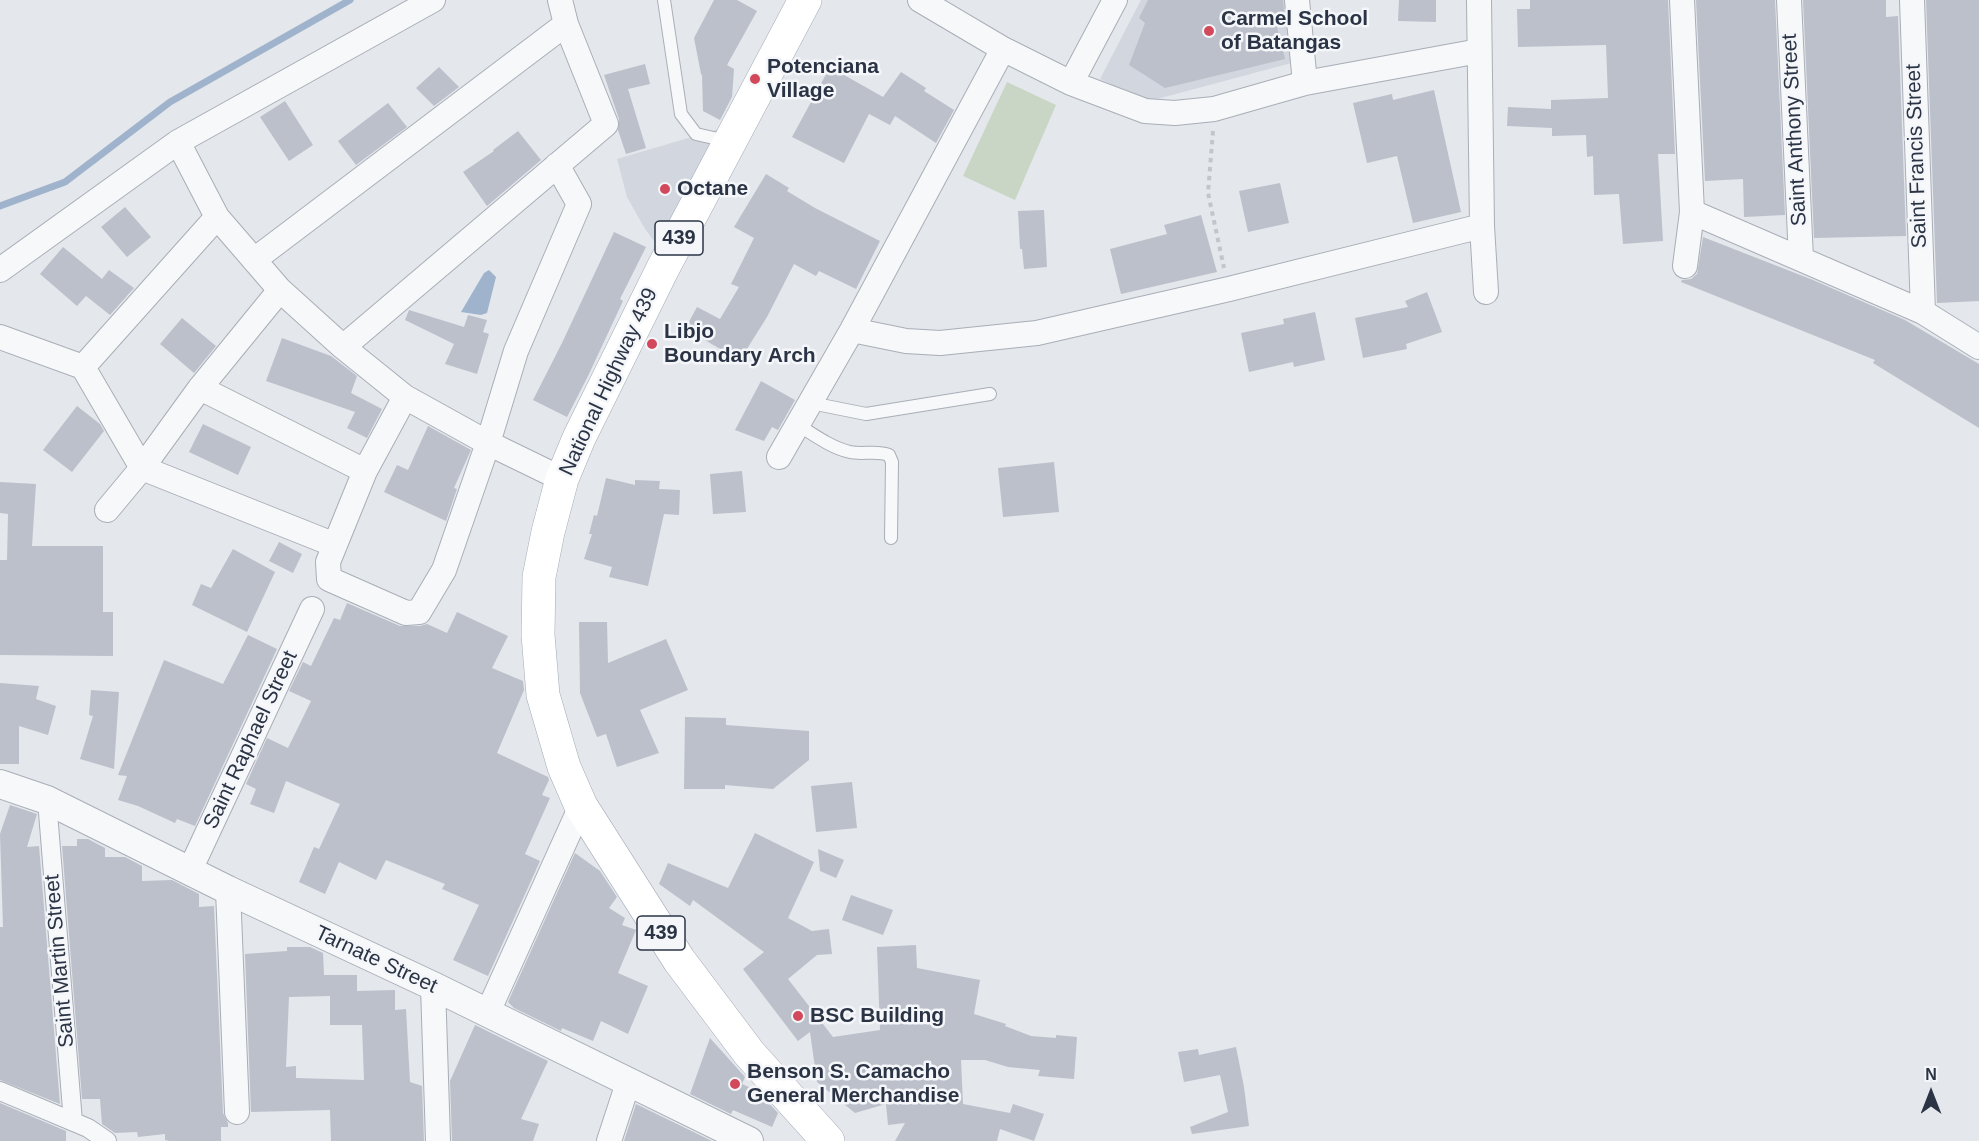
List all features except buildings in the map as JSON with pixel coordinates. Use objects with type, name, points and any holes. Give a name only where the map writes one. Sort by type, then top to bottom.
[{"type":"main road","name":"National Highway 439","points":[[806,0],[663,268],[579,438],[562,479],[548,532],[539,577],[538,635],[543,695],[564,767],[581,806],[679,960],[750,1053],[828,1141]]},
{"type":"street","points":[[0,270],[178,142],[433,0]]},
{"type":"street","points":[[343,347],[606,124],[566,24],[560,0]]},
{"type":"street","points":[[921,0],[1003,49],[1071,83],[1144,111],[1175,113],[1214,109],[1305,83],[1479,51]]},
{"type":"street","points":[[1071,83],[1115,0]]},
{"type":"street","points":[[1297,0],[1305,83]]},
{"type":"street","points":[[1479,0],[1482,226],[1486,292]]},
{"type":"street","points":[[1682,0],[1692,212],[1685,266]]},
{"type":"street","name":"Saint Anthony Street","points":[[1789,0],[1801,259]]},
{"type":"street","name":"Saint Francis Street","points":[[1912,0],[1923,312]]},
{"type":"street","points":[[254,260],[566,24]]},
{"type":"street","points":[[779,457],[852,330],[1003,49]]},
{"type":"street","points":[[178,142],[217,217],[280,291],[343,347],[405,397],[488,443],[562,479]]},
{"type":"street","points":[[405,397],[365,471],[328,562],[329,579],[406,613],[419,612],[444,570],[488,443],[516,351],[579,204],[558,165]]},
{"type":"street","points":[[1692,212],[1923,312],[1979,347]]},
{"type":"street","points":[[83,367],[217,217]]},
{"type":"street","points":[[852,330],[906,341],[940,343],[1037,333],[1229,289],[1482,226]]},
{"type":"street","points":[[107,510],[142,468],[200,388],[280,291]]},
{"type":"street","points":[[0,337],[83,367],[142,468],[336,545]]},
{"type":"street","points":[[200,388],[365,471]]},
{"type":"street","name":"Saint Raphael Street","points":[[190,870],[312,609]]},
{"type":"street","name":"Tarnate Street","points":[[0,784],[47,800],[228,890],[433,986],[737,1138]]},
{"type":"street","name":"Saint Martin Street","points":[[47,800],[84,1130]]},
{"type":"street","points":[[487,1014],[581,806]]},
{"type":"street","points":[[228,890],[237,1112]]},
{"type":"street","points":[[433,986],[438,1141]]},
{"type":"street","points":[[609,1141],[628,1083]]},
{"type":"street","points":[[0,1091],[107,1141]]},
{"type":"lane","points":[[664,0],[681,114],[696,134],[730,142]]},
{"type":"lane","points":[[811,404],[866,414],[990,394]]},
{"type":"lane","points":[[798,425],[834,447],[851,453],[881,452],[889,455],[892,462],[891,538]]},
{"type":"path","points":[[1214,109],[1208,193],[1229,289]]},
{"type":"shaded area","name":"Carmel School of Batangas","points":[[1141,0],[1293,0],[1295,62],[1146,102],[1100,79]]},
{"type":"shaded area","points":[[719,129],[662,252],[645,229],[627,197],[617,159]]},
{"type":"green space","points":[[1007,82],[1056,105],[1015,200],[963,176]]},
{"type":"water","points":[[489,270],[496,277],[487,313],[481,315],[461,312],[484,273]]},
{"type":"waterway","points":[[0,206],[65,182],[170,102],[350,0]]},
{"type":"place","name":"Carmel School of Batangas","points":[[1209,31]]},
{"type":"place","name":"Potenciana Village","points":[[755,79]]},
{"type":"place","name":"Octane","points":[[665,189]]},
{"type":"place","name":"Libjo Boundary Arch","points":[[652,344]]},
{"type":"place","name":"BSC Building","points":[[798,1016]]},
{"type":"place","name":"Benson S. Camacho General Merchandise","points":[[735,1084]]}]
